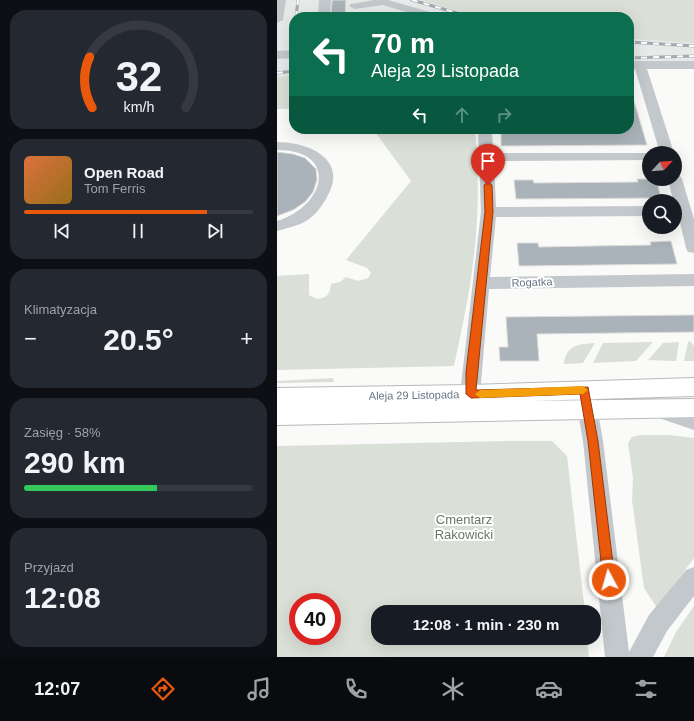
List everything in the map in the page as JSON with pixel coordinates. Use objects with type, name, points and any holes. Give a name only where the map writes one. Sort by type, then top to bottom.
[{"type":"main road","name":"Aleja 29 Listopada","points":[[277,415],[586,400],[694,387]]},
{"type":"main road","name":"Aleja 29 Listopada","points":[[277,397],[471,394],[586,400],[652,409],[694,408]]},
{"type":"street","points":[[277,20],[280,0]]},
{"type":"street","points":[[324,12],[325,0]]},
{"type":"street","points":[[355,8],[383,2],[419,12]]},
{"type":"street","points":[[277,55],[289,54]]},
{"type":"street","points":[[664,146],[635,65],[694,65]]},
{"type":"street","points":[[471,394],[471,372],[489,212],[485,134]]},
{"type":"street","points":[[277,146],[295,147],[306,150],[317,158],[327,174],[326,186],[316,204],[302,216],[277,226]]},
{"type":"street","points":[[487,157],[642,156]]},
{"type":"street","points":[[489,212],[642,211]]},
{"type":"street","points":[[682,218],[694,248]]},
{"type":"street","name":"Rogatka","points":[[481,283],[694,280]]},
{"type":"street","points":[[586,400],[593,441],[617,657]]},
{"type":"street","points":[[652,409],[694,422]]},
{"type":"street","points":[[639,657],[658,623],[694,578]]},
{"type":"shaded area","points":[[277,0],[420,0],[461,12],[289,12],[289,76],[277,77]]},
{"type":"shaded area","points":[[634,39],[694,43],[694,61],[634,62]]},
{"type":"green space","points":[[420,0],[694,0],[694,43],[634,39],[634,12],[461,12]]},
{"type":"green space","points":[[289,76],[289,109],[277,109],[277,77]]},
{"type":"green space","points":[[377,134],[475,134],[478,196],[475,246],[467,302],[454,366],[277,370],[277,276],[309,274],[309,295],[317,299],[323,298],[327,295],[331,284],[340,282],[346,277],[358,281],[368,278],[371,273],[367,268],[346,260],[411,181]]},
{"type":"green space","points":[[690,341],[694,346],[694,361],[684,361],[688,342]]},
{"type":"green space","points":[[653,342],[636,361],[593,363],[603,343]]},
{"type":"green space","points":[[679,342],[676,361],[648,360],[663,343]]},
{"type":"green space","points":[[595,343],[583,363],[564,364],[567,353],[570,349],[579,345]]},
{"type":"green space","points":[[333,378],[334,382],[277,383],[277,381]]},
{"type":"green space","points":[[641,435],[669,435],[694,438],[694,558],[657,608],[644,588],[632,500],[633,478],[628,443],[632,437]]},
{"type":"green space","name":"Cmentarz Rakowicki","points":[[552,441],[567,456],[584,605],[371,605],[371,645],[588,645],[589,657],[277,657],[277,446]]},
{"type":"green space","points":[[694,606],[694,657],[664,657],[676,632]]},
{"type":"building","points":[[332,0],[346,0],[345,12],[331,12]]},
{"type":"building","points":[[634,101],[647,145],[501,146],[501,134],[634,134]]},
{"type":"building","points":[[277,152],[293,154],[305,158],[316,169],[317,180],[313,192],[305,202],[293,210],[277,216]]},
{"type":"building","points":[[637,179],[642,179],[642,186],[658,186],[660,194],[642,194],[642,198],[516,199],[514,180],[533,180],[534,183],[638,182]]},
{"type":"building","points":[[671,241],[677,264],[519,266],[517,243],[538,243],[539,247],[651,245],[650,242]]},
{"type":"building","points":[[694,315],[694,332],[537,334],[539,361],[500,361],[499,347],[508,347],[506,317]]},
{"type":"railway","points":[[297,12],[298,0]]},
{"type":"railway","points":[[412,0],[454,12]]},
{"type":"railway","points":[[634,42],[694,46]]},
{"type":"railway","points":[[634,58],[694,56]]},
{"type":"railway","points":[[277,73],[289,72]]},
{"type":"slow traffic","points":[[480,394],[583,390]]},
{"type":"route","points":[[488,185],[489,212],[481,294],[471,372],[471,394],[585,390],[593,441],[609,580]]}]
